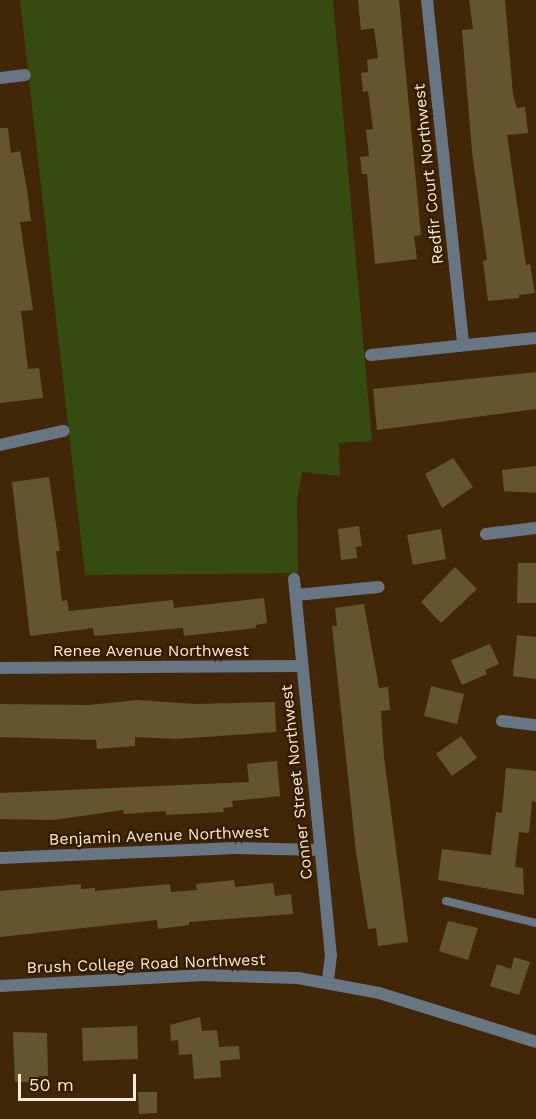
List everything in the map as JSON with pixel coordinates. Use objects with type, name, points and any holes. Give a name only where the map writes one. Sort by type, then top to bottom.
[{"type":"street","name":"Redfir Court Northwest","points":[[427,0],[463,345]]},
{"type":"street","points":[[0,78],[25,75]]},
{"type":"street","points":[[370,355],[536,338]]},
{"type":"street","points":[[0,445],[63,431]]},
{"type":"street","points":[[486,534],[536,528]]},
{"type":"street","name":"Conner Street Northwest","points":[[294,579],[330,955],[328,981]]},
{"type":"street","points":[[296,595],[379,587]]},
{"type":"street","name":"Renee Avenue Northwest","points":[[0,668],[302,666]]},
{"type":"street","points":[[502,721],[536,725]]},
{"type":"street","name":"Benjamin Avenue Northwest","points":[[0,858],[237,848],[320,850]]},
{"type":"street","name":"Brush College Road Northwest","points":[[0,986],[232,975],[328,981],[536,1042]]},
{"type":"lane","points":[[446,901],[536,922]]},
{"type":"green space","points":[[20,0],[333,0],[372,441],[339,443],[340,476],[302,472],[297,501],[298,573],[85,575]]},
{"type":"building","points":[[358,0],[399,0],[421,235],[414,236],[417,259],[375,264],[367,174],[362,174],[360,157],[369,156],[366,130],[373,129],[368,91],[363,92],[361,73],[368,72],[367,60],[378,58],[374,28],[361,30]]},
{"type":"building","points":[[469,0],[505,0],[513,95],[517,108],[525,107],[528,133],[507,135],[526,265],[530,264],[535,293],[519,295],[519,298],[488,301],[483,261],[487,260],[472,152],[462,30],[473,29]]},
{"type":"building","points":[[0,128],[8,128],[11,153],[20,151],[27,190],[31,221],[20,222],[33,310],[21,311],[28,369],[39,368],[43,398],[0,403]]},
{"type":"building","points":[[536,372],[536,409],[377,430],[373,389]]},
{"type":"building","points":[[453,458],[473,487],[442,508],[425,474]]},
{"type":"building","points":[[536,466],[536,493],[504,491],[502,470]]},
{"type":"building","points":[[49,477],[60,551],[56,551],[62,601],[67,600],[69,611],[173,600],[174,608],[264,598],[267,623],[256,625],[256,628],[184,636],[183,628],[94,636],[93,628],[30,636],[12,482]]},
{"type":"building","points":[[359,526],[362,546],[356,547],[357,558],[341,560],[338,529]]},
{"type":"building","points":[[441,529],[446,559],[413,565],[407,535]]},
{"type":"building","points":[[518,563],[536,563],[536,603],[517,603]]},
{"type":"building","points":[[455,567],[477,589],[441,623],[421,602]]},
{"type":"building","points":[[364,604],[379,688],[388,687],[390,710],[381,711],[384,757],[408,942],[378,946],[376,928],[368,929],[356,852],[332,626],[337,626],[335,608]]},
{"type":"building","points":[[517,635],[536,637],[536,679],[513,676]]},
{"type":"building","points":[[490,644],[499,664],[485,670],[487,674],[462,685],[451,660]]},
{"type":"building","points":[[431,686],[464,694],[457,724],[424,716]]},
{"type":"building","points":[[138,700],[195,704],[275,702],[276,732],[176,739],[135,737],[135,746],[97,749],[96,740],[0,737],[0,704],[88,705]]},
{"type":"building","points":[[461,736],[477,758],[452,776],[436,754]]},
{"type":"building","points":[[277,761],[280,796],[232,801],[233,807],[223,808],[224,812],[166,815],[166,811],[124,814],[123,810],[54,820],[0,819],[0,793],[249,782],[247,764]]},
{"type":"building","points":[[506,768],[536,771],[536,802],[532,801],[529,833],[519,832],[515,867],[523,868],[524,895],[438,880],[442,849],[491,855],[496,812],[502,813]]},
{"type":"building","points":[[234,880],[235,887],[273,883],[275,896],[291,894],[293,914],[189,922],[189,925],[158,929],[157,920],[0,937],[0,891],[81,884],[81,889],[95,888],[95,891],[170,884],[171,892],[197,890],[196,884]]},
{"type":"building","points":[[448,921],[478,928],[468,960],[439,951]]},
{"type":"building","points":[[514,957],[530,962],[519,995],[490,986],[497,964],[511,969]]},
{"type":"building","points":[[200,1017],[202,1031],[217,1030],[219,1047],[239,1046],[240,1059],[220,1061],[221,1077],[194,1079],[192,1054],[179,1055],[178,1040],[171,1041],[170,1025]]},
{"type":"building","points":[[137,1026],[138,1059],[83,1061],[82,1028]]},
{"type":"building","points":[[13,1032],[47,1033],[48,1076],[39,1076],[39,1082],[15,1082]]},
{"type":"building","points":[[138,1092],[157,1092],[157,1113],[139,1114]]}]
